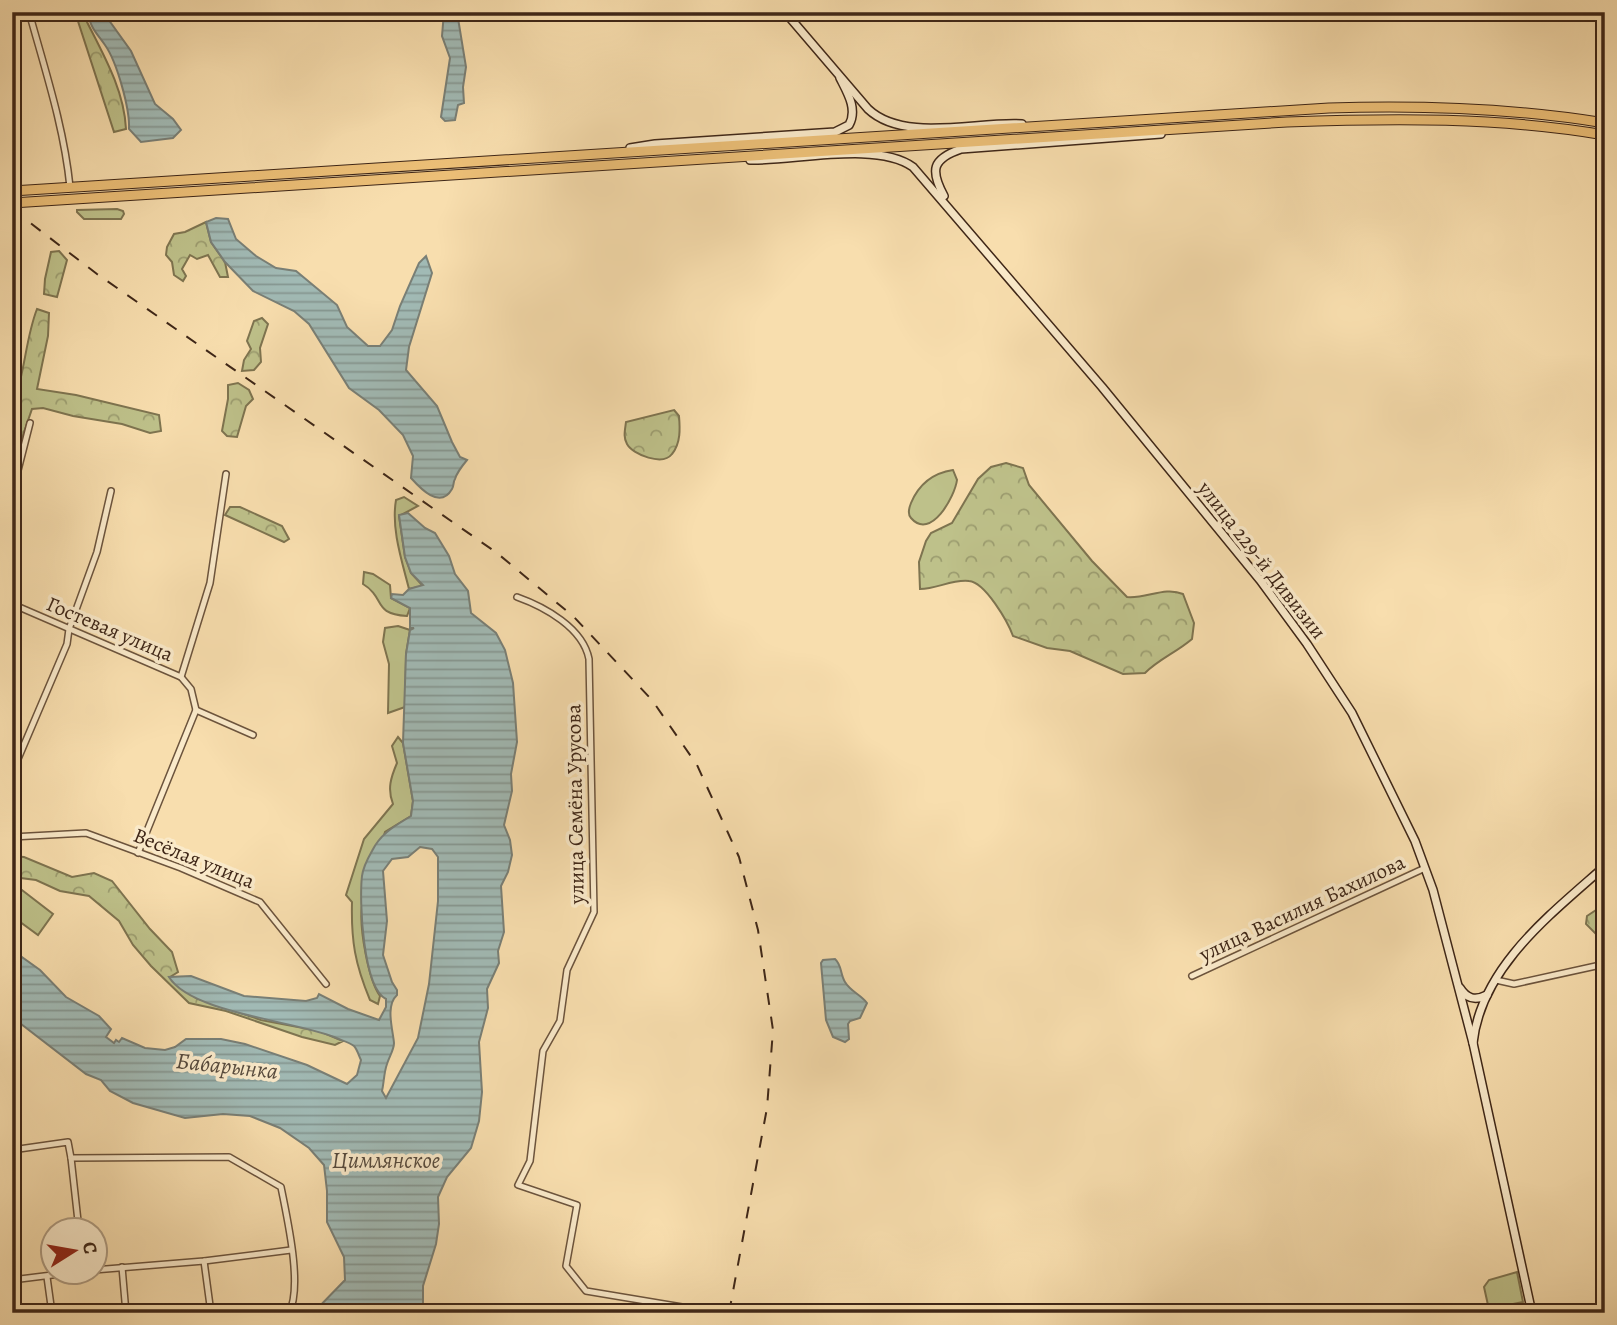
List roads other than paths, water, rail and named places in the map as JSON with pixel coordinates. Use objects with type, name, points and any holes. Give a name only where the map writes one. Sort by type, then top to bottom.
[{"type":"highway","points":[[12,191],[1288,110],[1392,106],[1513,111],[1605,123]]},
{"type":"highway","points":[[12,203],[1355,119],[1442,119],[1536,125],[1605,135]]},
{"type":"street","points":[[29,12],[67,153],[70,187]]},
{"type":"street","points":[[785,12],[875,116],[900,126],[925,128],[1004,123],[1043,125]]},
{"type":"street","points":[[594,154],[655,144],[835,132],[849,125],[853,115],[849,97],[840,78]]},
{"type":"street","points":[[952,212],[937,185],[934,173],[938,161],[951,152],[972,147],[1135,137],[1214,127]]},
{"type":"street","points":[[712,159],[767,160],[862,154],[891,157],[908,163],[919,172],[952,212]]},
{"type":"street","name":"улица 229-й Дивизии","points":[[952,212],[1124,413],[1260,580],[1307,644],[1352,713],[1415,841],[1437,901],[1473,1044],[1532,1313]]},
{"type":"street","points":[[12,494],[30,423]]},
{"type":"street","points":[[181,677],[210,583],[226,474]]},
{"type":"street","points":[[12,772],[67,644],[69,629],[97,552],[111,491]]},
{"type":"street","name":"улица Семёна Урусова","points":[[517,597],[539,605],[582,639],[587,647],[594,912],[567,970],[560,1021],[543,1051],[530,1161],[518,1185],[577,1205],[566,1266],[586,1291],[688,1308],[698,1313]]},
{"type":"street","name":"Гостевая улица","points":[[12,604],[181,677],[191,689],[196,710]]},
{"type":"street","points":[[138,853],[196,710],[253,735]]},
{"type":"street","name":"Весёлая улица","points":[[12,837],[86,833],[181,868],[260,902],[326,984]]},
{"type":"street","points":[[1473,1044],[1478,1012],[1496,980],[1525,941],[1605,866]]},
{"type":"street","name":"улица Василия Бахилова","points":[[1192,976],[1425,868]]},
{"type":"street","points":[[1496,980],[1514,984],[1605,964]]},
{"type":"street","points":[[1456,981],[1467,997],[1475,999],[1487,995]]},
{"type":"street","points":[[1456,981],[1467,1004],[1478,1012]]},
{"type":"street","points":[[12,1150],[68,1142],[77,1216]]},
{"type":"street","points":[[71,1158],[229,1157],[281,1187],[291,1250],[295,1302],[289,1313]]},
{"type":"street","points":[[108,1268],[204,1261],[291,1250]]},
{"type":"street","points":[[204,1261],[211,1313]]},
{"type":"street","points":[[122,1267],[126,1313]]},
{"type":"street","points":[[12,1280],[38,1278]]},
{"type":"street","points":[[48,1286],[52,1313]]},
{"type":"water","points":[[87,12],[103,12],[131,51],[155,104],[173,119],[181,130],[173,138],[141,142],[129,129],[125,98],[118,74],[110,53],[92,27]]},
{"type":"water","points":[[444,12],[457,12],[466,67],[464,103],[458,105],[455,120],[445,121],[441,117],[450,58],[442,36]]},
{"type":"water","points":[[216,218],[228,219],[236,239],[256,256],[276,268],[296,271],[337,305],[347,327],[368,346],[380,346],[392,330],[419,263],[426,256],[432,273],[409,347],[406,370],[437,406],[460,457],[467,460],[458,471],[453,488],[447,495],[442,498],[430,495],[411,478],[413,456],[403,435],[379,410],[349,388],[309,324],[294,311],[253,291],[225,262],[211,242],[206,222]]},
{"type":"water","name":"Цимлянское","points":[[408,513],[435,533],[449,556],[455,574],[468,591],[471,613],[496,633],[505,650],[513,683],[517,742],[511,774],[512,791],[504,825],[512,855],[501,886],[504,932],[498,951],[499,963],[487,989],[488,1008],[479,1042],[482,1092],[479,1121],[471,1148],[447,1177],[438,1197],[439,1224],[423,1286],[423,1313],[313,1313],[345,1280],[344,1257],[327,1222],[324,1165],[309,1148],[280,1128],[250,1116],[223,1114],[185,1118],[133,1103],[110,1091],[101,1080],[86,1074],[12,1017],[12,950],[40,970],[66,997],[99,1016],[111,1029],[106,1037],[114,1043],[122,1038],[145,1048],[165,1050],[186,1039],[221,1039],[245,1044],[307,1065],[347,1084],[357,1075],[361,1060],[350,1043],[317,1031],[221,1008],[181,989],[169,977],[191,976],[244,996],[306,1001],[317,998],[319,994],[348,1009],[379,1020],[386,1007],[386,999],[378,992],[372,979],[364,943],[361,888],[367,860],[389,830],[411,816],[413,801],[403,743],[406,654],[410,630],[414,628],[410,628],[410,608],[391,598],[392,594],[403,595],[409,589],[423,585],[411,573],[405,557],[399,515]],"holes":[[[420,847],[432,849],[438,857],[438,901],[429,984],[418,1038],[386,1098],[382,1091],[386,1067],[394,1046],[391,1005],[397,990],[383,955],[387,921],[383,871],[392,859],[408,857]]]},
{"type":"water","points":[[835,959],[847,985],[867,1003],[860,1018],[848,1024],[849,1039],[845,1042],[833,1037],[826,1020],[821,963],[823,960]]},
{"type":"railway","points":[[12,209],[97,274],[497,553],[574,617],[652,700],[697,765],[739,857],[758,930],[773,1030],[767,1108],[729,1313]]},
{"type":"water label","name":"Бабарынка","points":[[227,1066]]}]
